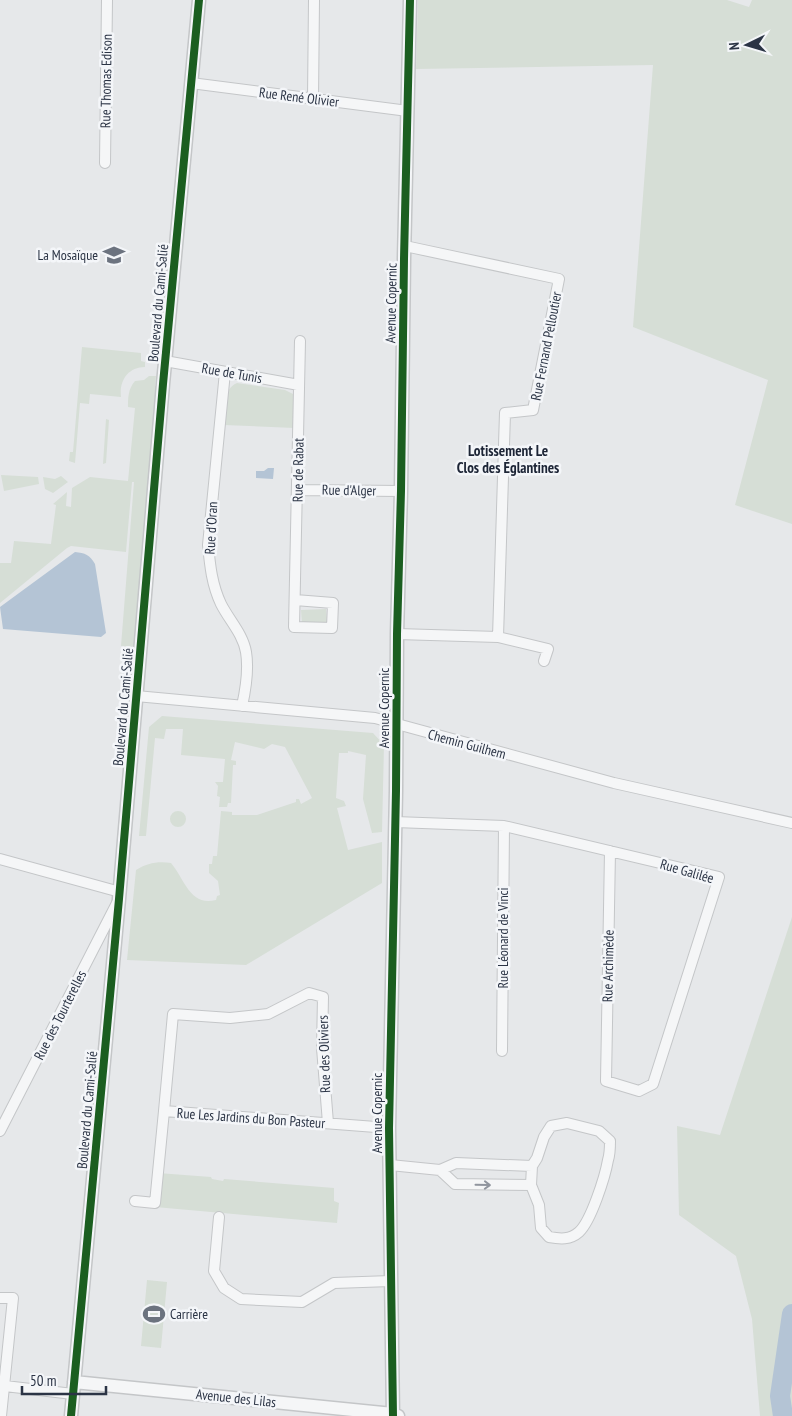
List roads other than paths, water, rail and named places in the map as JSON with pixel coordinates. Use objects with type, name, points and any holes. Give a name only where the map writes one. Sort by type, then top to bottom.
[{"type":"street","name":"Rue Thomas Edison","points":[[105,163],[107,0]]},
{"type":"street","name":"Boulevard du Cami-Salié","points":[[71,1416],[120,896],[165,361],[199,0]]},
{"type":"street","points":[[313,99],[314,0]]},
{"type":"street","name":"Avenue Copernic","points":[[394,1415],[389,1128],[410,0]]},
{"type":"street","name":"Rue René Olivier","points":[[191,83],[408,111]]},
{"type":"street","name":"Rue Fernand Pelloutier","points":[[404,246],[559,279],[533,410],[504,413],[498,637]]},
{"type":"street","name":"Rue de Rabat","points":[[295,600],[333,602],[332,628],[294,627],[300,341]]},
{"type":"street","name":"Rue de Tunis","points":[[165,361],[299,385]]},
{"type":"street","name":"Rue d'Oran","points":[[225,372],[208,545],[210,570],[215,590],[239,632],[246,651],[247,673],[242,706]]},
{"type":"street","name":"Rue d'Alger","points":[[297,490],[401,491]]},
{"type":"street","points":[[397,634],[498,637],[548,649],[544,661]]},
{"type":"street","name":"Chemin Guilhem","points":[[136,696],[375,718],[614,783],[792,822]]},
{"type":"street","name":"Rue Galilée","points":[[395,822],[504,826],[719,877],[653,1084],[639,1090],[606,1081]]},
{"type":"street","name":"Rue Léonard de Vinci","points":[[502,1051],[504,826]]},
{"type":"street","name":"Rue Archimède","points":[[606,1081],[610,851]]},
{"type":"street","points":[[0,859],[120,896]]},
{"type":"street","name":"Rue des Tourterelles","points":[[0,1131],[120,896]]},
{"type":"street","name":"Rue des Oliviers","points":[[164,1111],[173,1014],[230,1018],[268,1014],[309,993],[323,998],[322,1048],[328,1124]]},
{"type":"street","name":"Rue Les Jardins du Bon Pasteur","points":[[135,1201],[155,1203],[164,1111],[389,1128]]},
{"type":"street","points":[[567,1123],[599,1131],[610,1141],[609,1159],[598,1192],[586,1223],[578,1232],[565,1239],[549,1237],[541,1228],[539,1205],[532,1185],[532,1166],[537,1158],[544,1137],[551,1126],[567,1123]]},
{"type":"street","points":[[390,1165],[440,1170],[456,1163],[532,1166]]},
{"type":"street","points":[[440,1170],[454,1184],[532,1185]]},
{"type":"street","points":[[219,1216],[214,1271],[224,1288],[241,1299],[302,1302],[334,1283],[391,1281]]},
{"type":"street","points":[[0,1298],[13,1298],[1,1416]]},
{"type":"street","points":[[3,1393],[74,1388]]},
{"type":"street","name":"Avenue des Lilas","points":[[74,1388],[394,1415]]},
{"type":"water","points":[[268,468],[274,468],[273,479],[256,478],[256,471],[264,471]]},
{"type":"water","points":[[75,552],[87,555],[95,564],[106,633],[101,637],[3,629],[0,607]]},
{"type":"waterway","points":[[783,1416],[780,1396],[792,1314]]},
{"type":"place","name":"La Mosaïque","points":[[114,255]]},
{"type":"place","name":"Carrière","points":[[154,1314]]},
{"type":"district","name":"Lotissement Le Clos des Églantines","points":[[508,460]]}]
